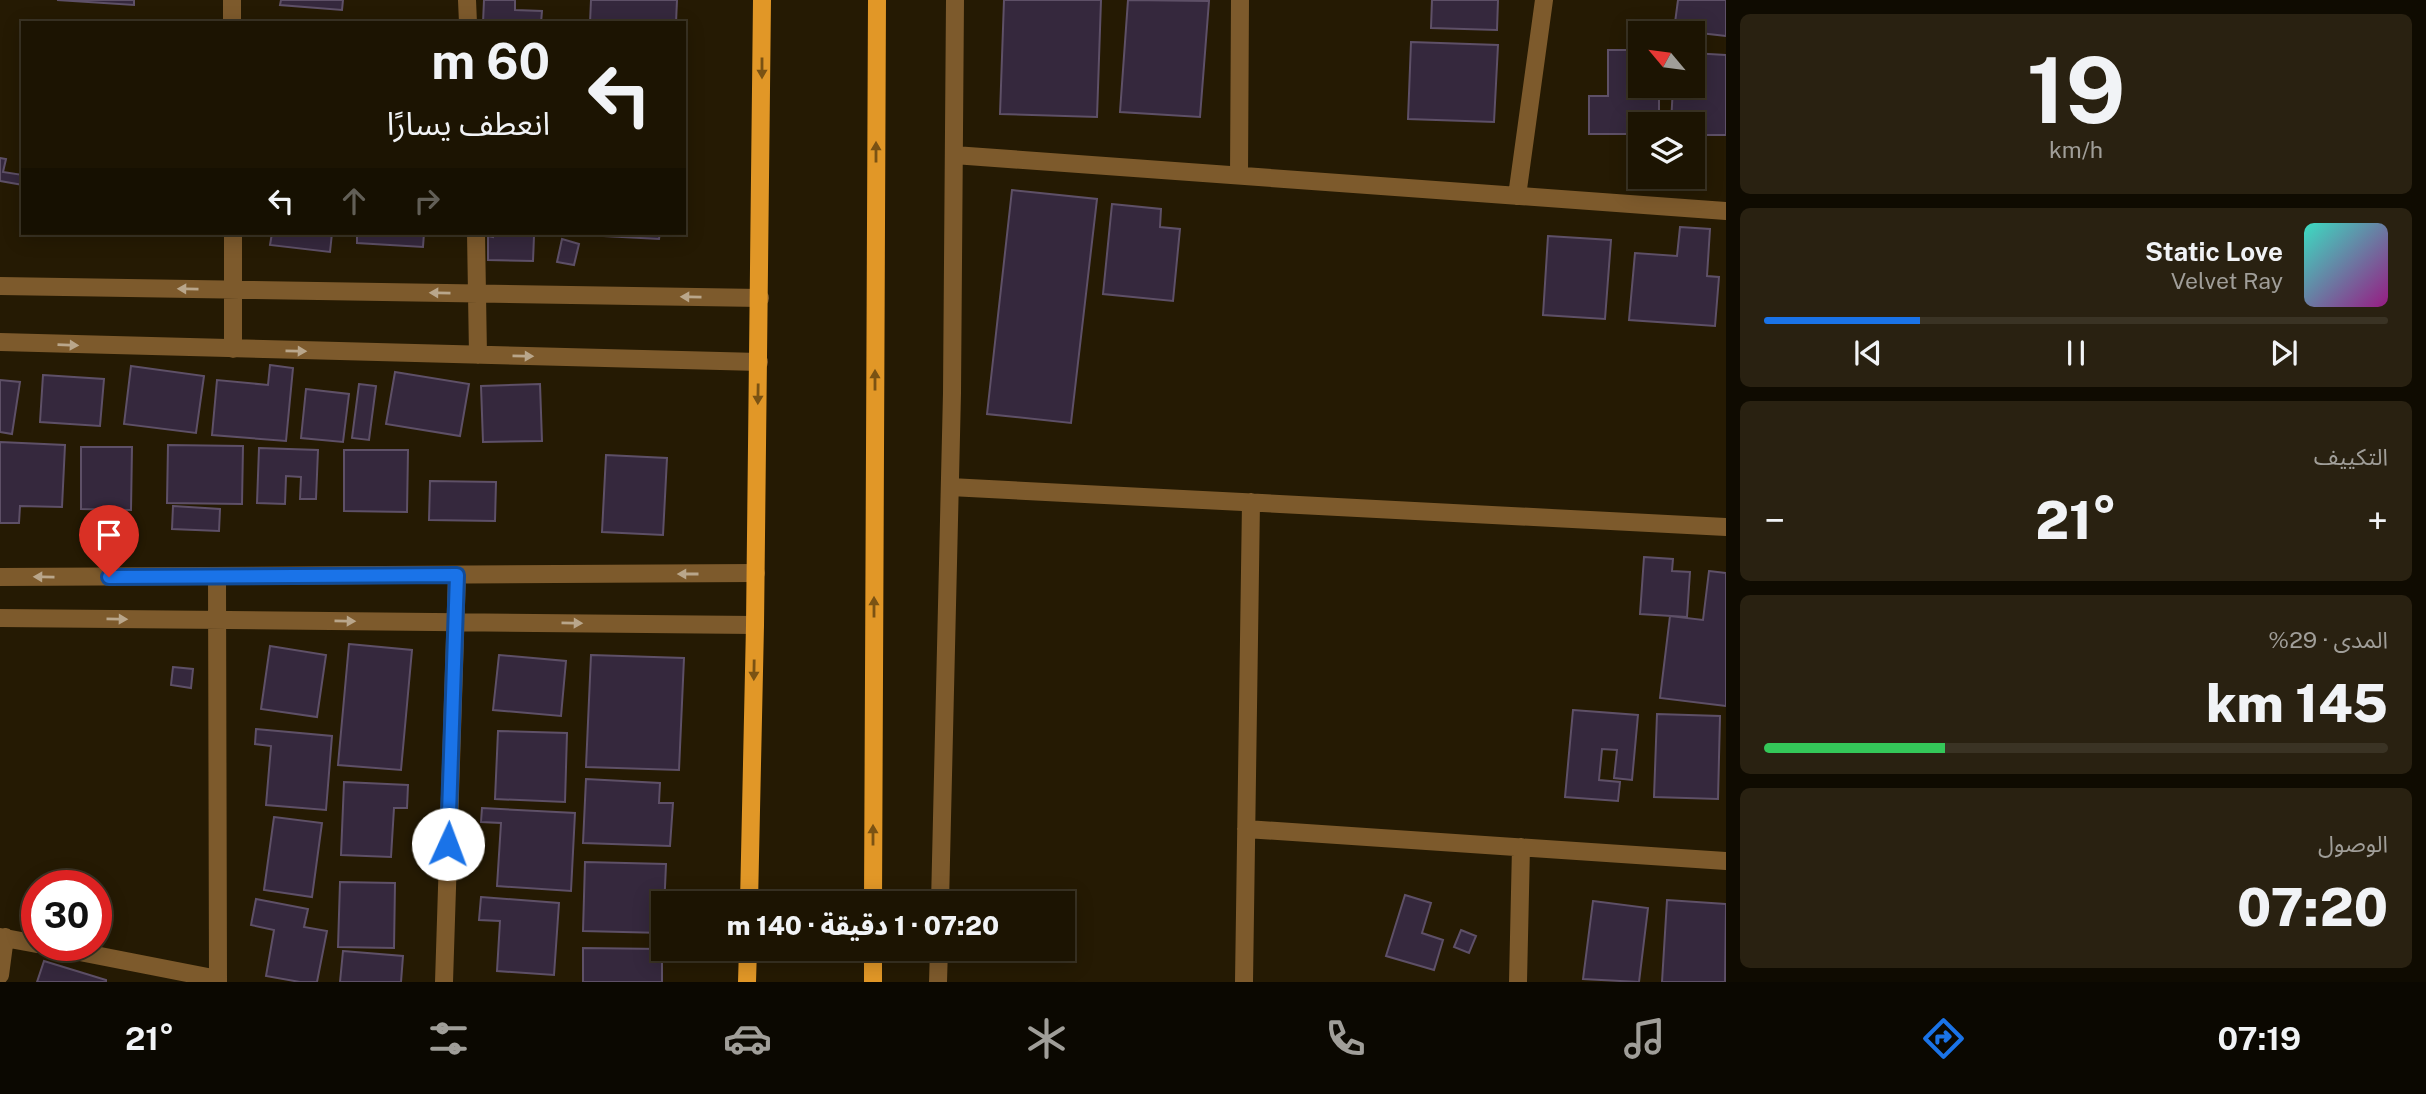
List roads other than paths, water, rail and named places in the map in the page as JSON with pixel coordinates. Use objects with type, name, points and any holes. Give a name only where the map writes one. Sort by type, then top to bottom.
[{"type":"main road","points":[[749,891],[760,298],[762,0]]},
{"type":"main road","points":[[873,891],[877,0]]},
{"type":"main road","points":[[747,982],[748,961]]},
{"type":"main road","points":[[873,961],[873,982]]},
{"type":"street","points":[[232,0],[232,21]]},
{"type":"street","points":[[467,0],[468,21]]},
{"type":"street","points":[[940,891],[950,487],[956,0]]},
{"type":"street","points":[[1239,176],[1240,0]]},
{"type":"street","points":[[1517,196],[1544,0]]},
{"type":"street","points":[[954,155],[1726,211]]},
{"type":"street","points":[[233,235],[233,349]]},
{"type":"street","points":[[476,235],[478,355]]},
{"type":"street","points":[[0,286],[760,298]]},
{"type":"street","points":[[0,342],[759,362]]},
{"type":"street","points":[[950,487],[1726,527]]},
{"type":"street","points":[[1244,982],[1251,502]]},
{"type":"street","points":[[0,577],[756,573]]},
{"type":"street","points":[[444,982],[457,575]]},
{"type":"street","points":[[112,959],[218,980],[217,576]]},
{"type":"street","points":[[0,618],[755,625]]},
{"type":"street","points":[[1246,829],[1726,861]]},
{"type":"street","points":[[1518,982],[1521,847]]},
{"type":"street","points":[[0,975],[2,937],[21,941]]},
{"type":"street","points":[[939,961],[939,982]]}]
